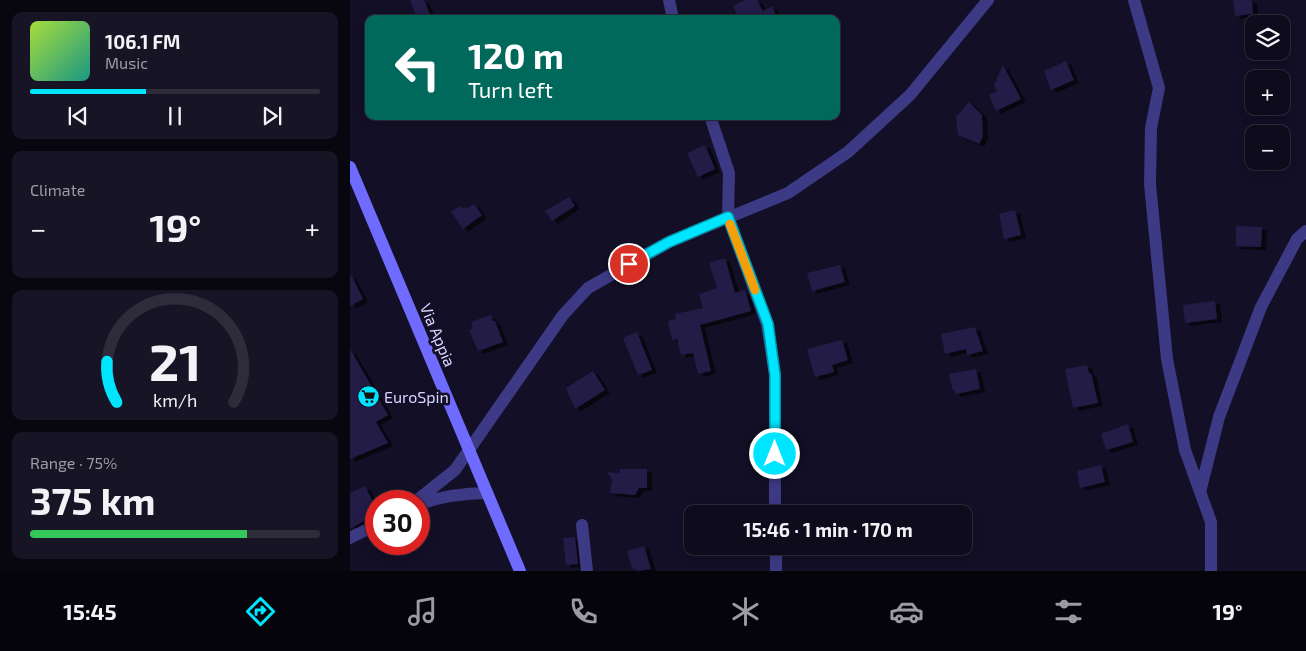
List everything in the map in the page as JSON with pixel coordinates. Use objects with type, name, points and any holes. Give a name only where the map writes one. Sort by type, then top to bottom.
[{"type":"main road","name":"Via Appia","points":[[350,167],[520,571]]},
{"type":"street","points":[[669,0],[673,15]]},
{"type":"street","points":[[430,490],[455,470],[493,417],[516,380],[549,338],[563,316],[588,288],[669,242],[788,193],[848,152],[910,95],[988,0]]},
{"type":"street","points":[[1134,0],[1159,88],[1151,128],[1150,184],[1166,359],[1185,450],[1211,522],[1211,571]]},
{"type":"street","points":[[711,120],[729,173],[728,217],[768,324],[775,375],[776,505]]},
{"type":"street","points":[[1200,492],[1219,417],[1261,307],[1297,239],[1306,231]]},
{"type":"street","points":[[430,500],[441,496],[487,493]]},
{"type":"street","points":[[582,525],[587,571]]},
{"type":"street","points":[[350,538],[365,530]]},
{"type":"street","points":[[776,555],[776,571]]},
{"type":"building","points":[[410,0],[424,0],[430,15],[416,15]]},
{"type":"building","points":[[745,0],[757,0],[763,11],[772,6],[776,15],[742,15],[737,14],[733,6]]},
{"type":"building","points":[[1233,0],[1252,0],[1253,14],[1235,16]]},
{"type":"building","points":[[1066,61],[1074,80],[1051,90],[1044,71]]},
{"type":"building","points":[[1003,65],[1021,99],[996,111],[989,95],[997,91],[994,85]]},
{"type":"building","points":[[969,102],[982,115],[983,136],[979,144],[958,135],[956,117]]},
{"type":"building","points":[[705,145],[715,169],[698,177],[687,153]]},
{"type":"building","points":[[569,197],[575,206],[552,221],[545,211]]},
{"type":"building","points":[[474,204],[482,215],[463,229],[451,212],[460,206],[462,209],[465,207],[466,209]]},
{"type":"building","points":[[1015,210],[1021,235],[1004,239],[999,214]]},
{"type":"building","points":[[1236,226],[1262,227],[1261,247],[1236,246]]},
{"type":"building","points":[[725,258],[735,293],[745,290],[751,311],[700,325],[711,371],[698,374],[693,353],[681,355],[677,339],[672,340],[668,321],[676,319],[675,314],[703,308],[699,294],[717,288],[709,263]]},
{"type":"building","points":[[840,265],[845,282],[812,291],[807,273]]},
{"type":"building","points":[[350,273],[363,299],[350,306]]},
{"type":"building","points":[[1215,301],[1217,319],[1185,323],[1183,305]]},
{"type":"building","points":[[491,315],[503,342],[478,351],[469,330],[473,329],[471,322]]},
{"type":"building","points":[[975,327],[983,351],[967,355],[966,349],[945,354],[941,334]]},
{"type":"building","points":[[637,332],[652,370],[638,375],[623,338]]},
{"type":"building","points":[[842,340],[848,360],[832,365],[834,372],[815,377],[807,349]]},
{"type":"building","points":[[350,349],[388,415],[376,422],[388,443],[350,459]]},
{"type":"building","points":[[1087,365],[1089,373],[1091,373],[1098,403],[1073,408],[1065,369]]},
{"type":"building","points":[[976,369],[980,389],[956,394],[952,388],[949,374]]},
{"type":"building","points":[[593,371],[605,390],[575,409],[566,388]]},
{"type":"building","points":[[1128,424],[1133,442],[1106,450],[1101,434]]},
{"type":"building","points":[[1101,465],[1105,482],[1080,488],[1077,471]]},
{"type":"building","points":[[620,469],[647,469],[647,488],[639,488],[635,495],[610,493],[612,480],[607,472],[620,473]]},
{"type":"building","points":[[365,486],[367,490],[365,490],[365,520],[350,529],[350,493]]},
{"type":"building","points":[[575,537],[578,564],[566,565],[563,538]]},
{"type":"building","points":[[644,546],[651,569],[638,571],[632,568],[627,551]]},
{"type":"slow traffic","points":[[730,224],[755,290]]},
{"type":"place","name":"EuroSpin","points":[[368,397]]},
{"type":"route","points":[[629,264],[669,242],[728,217],[768,324],[775,375],[775,454]]}]
